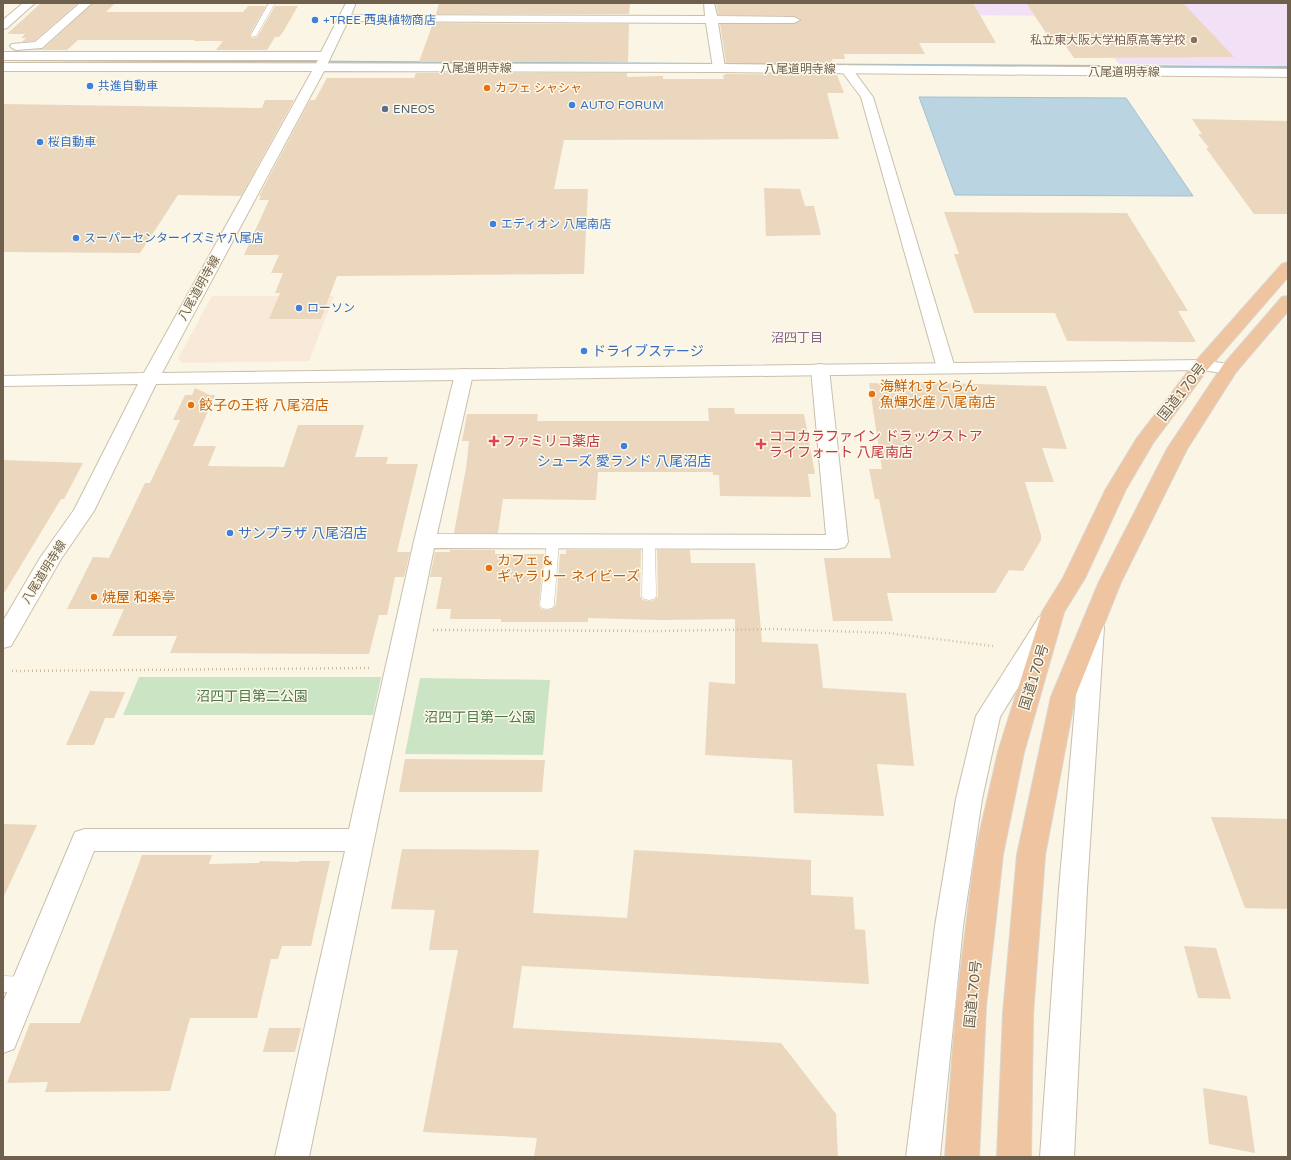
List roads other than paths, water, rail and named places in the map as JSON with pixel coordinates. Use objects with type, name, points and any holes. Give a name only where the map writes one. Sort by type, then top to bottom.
[{"type":"highway","name":"国道170号","points":[[962,1157],[971,1006],[989,854],[1011,752],[1053,612],[1074,578],[1116,489],[1144,442],[1202,365],[1288,267]]},
{"type":"highway","name":"国道170号","points":[[1014,1157],[1018,1014],[1031,855],[1063,697],[1110,582],[1176,448],[1229,369],[1288,301]]},
{"type":"street","points":[[3,26],[30,3]]},
{"type":"street","points":[[3,46],[38,46],[87,3]]},
{"type":"street","points":[[323,61],[351,3]]},
{"type":"street","points":[[709,3],[710,20],[719,65]]},
{"type":"street","points":[[344,18],[794,20]]},
{"type":"street","points":[[3,56],[323,61]]},
{"type":"street","points":[[3,67],[323,61]]},
{"type":"street","name":"八尾道明寺線","points":[[3,640],[51,558],[84,511],[149,380],[323,61],[719,65],[846,69],[1288,73]]},
{"type":"street","points":[[846,69],[867,97],[946,368]]},
{"type":"street","points":[[3,381],[1202,365],[1229,369]]},
{"type":"street","points":[[425,541],[837,542],[820,369]]},
{"type":"street","points":[[292,1157],[425,541],[464,374]]},
{"type":"street","points":[[923,1157],[949,926],[969,798],[988,716],[1053,612]]},
{"type":"street","points":[[1057,1157],[1073,889],[1094,620]]},
{"type":"street","points":[[3,1039],[14,985],[86,840],[360,840]]},
{"type":"lane","points":[[254,35],[272,3]]},
{"type":"lane","points":[[547,606],[553,542]]},
{"type":"lane","points":[[649,542],[649,596]]},
{"type":"water","points":[[919,97],[1126,98],[1193,196],[955,195]]},
{"type":"waterway","points":[[3,60],[1288,67]]},
{"type":"place","name":"+TREE 西奥植物商店","points":[[315,20]]},
{"type":"place","name":"私立東大阪大学柏原高等学校","points":[[1194,40]]},
{"type":"place","name":"共進自動車","points":[[90,86]]},
{"type":"place","name":"カフェ シャシャ","points":[[487,88]]},
{"type":"place","name":"AUTO FORUM","points":[[572,105]]},
{"type":"place","name":"ENEOS","points":[[385,109]]},
{"type":"place","name":"桜自動車","points":[[40,142]]},
{"type":"place","name":"エディオン 八尾南店","points":[[493,224]]},
{"type":"place","name":"スーパーセンターイズミヤ八尾店","points":[[76,238]]},
{"type":"place","name":"ローソン","points":[[299,308]]},
{"type":"place","name":"ドライブステージ","points":[[584,351]]},
{"type":"place","name":"海鮮れすとらん 魚輝水産 八尾南店","points":[[872,394]]},
{"type":"place","name":"餃子の王将 八尾沼店","points":[[191,405]]},
{"type":"place","name":"ファミリコ薬店","points":[[494,441]]},
{"type":"place","name":"ココカラファイン ドラッグストア ライフォート 八尾南店","points":[[761,444]]},
{"type":"place","name":"シューズ 愛ランド 八尾沼店","points":[[624,446]]},
{"type":"place","name":"サンプラザ 八尾沼店","points":[[230,533]]},
{"type":"place","name":"カフェ & ギャラリー ネイビーズ","points":[[489,568]]},
{"type":"place","name":"焼屋 和楽亭","points":[[94,597]]},
{"type":"district","name":"沼四丁目","points":[[797,338]]},
{"type":"park label","name":"沼四丁目第二公園","points":[[252,696]]},
{"type":"park label","name":"沼四丁目第一公園","points":[[480,717]]}]
